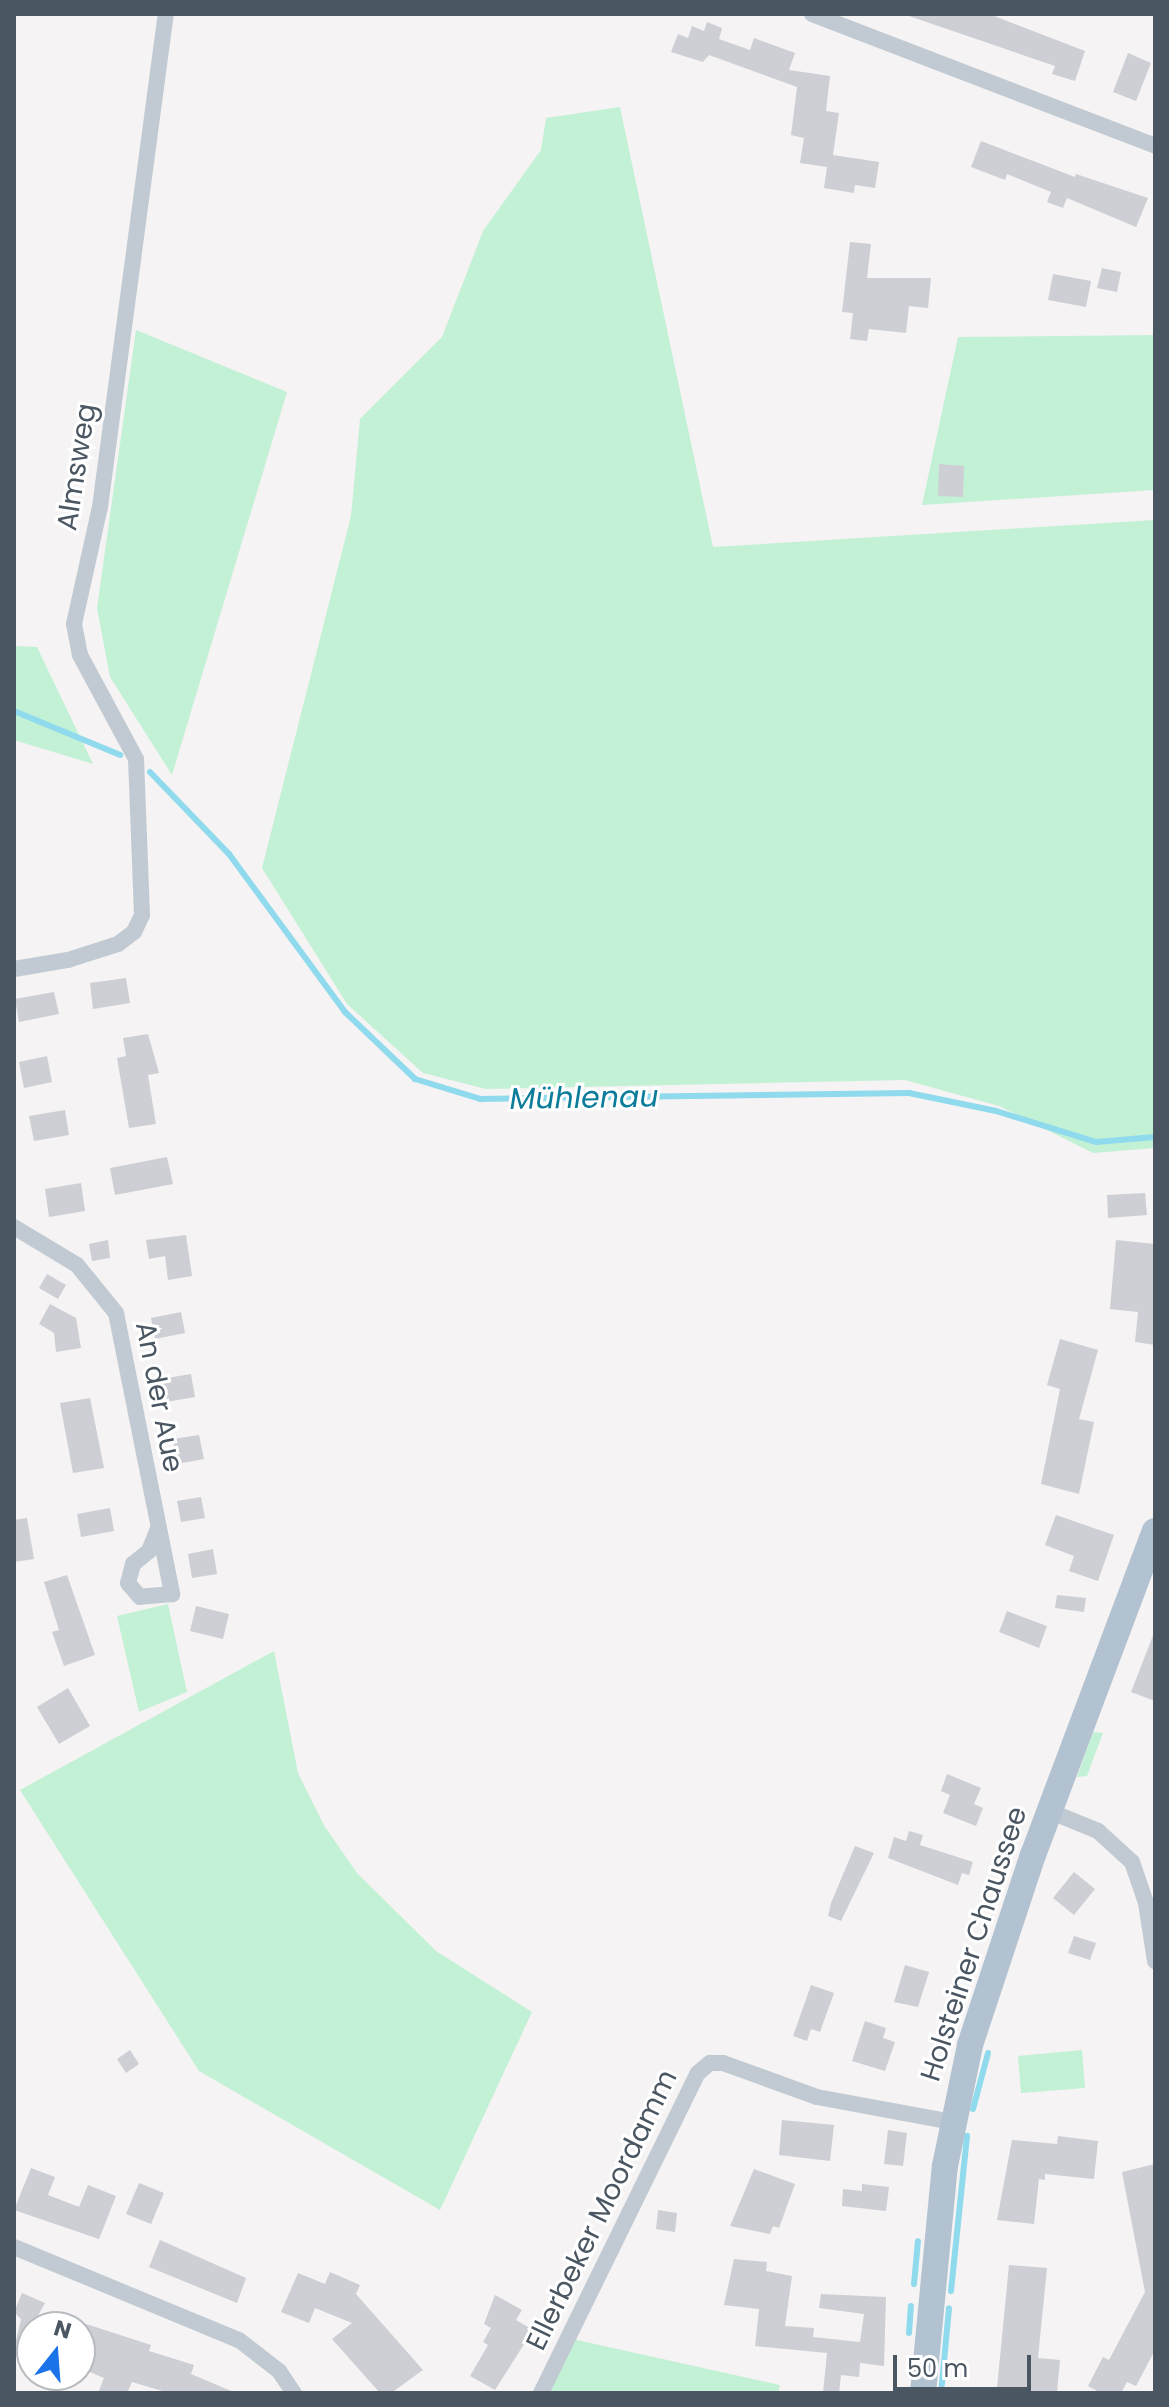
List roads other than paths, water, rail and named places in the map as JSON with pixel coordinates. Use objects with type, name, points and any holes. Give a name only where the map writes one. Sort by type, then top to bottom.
[{"type":"main road","name":"Holsteiner Chaussee","points":[[923,2393],[952,2122],[970,2045],[1049,1811],[1155,1531]]},
{"type":"street","name":"Almsweg","points":[[14,969],[68,960],[118,944],[134,932],[142,915],[136,759],[80,655],[74,624],[100,507],[166,14]]},
{"type":"street","points":[[812,14],[1155,146]]},
{"type":"street","name":"An der Aue","points":[[14,1227],[77,1265],[102,1289],[116,1313],[158,1529]]},
{"type":"street","points":[[1049,1811],[1098,1831],[1132,1862],[1146,1903],[1155,1961]]},
{"type":"street","name":"Ellerbeker Moordamm","points":[[541,2393],[698,2073],[710,2063],[723,2063],[817,2097],[952,2122]]},
{"type":"street","points":[[14,2247],[239,2340],[279,2371],[294,2393]]},
{"type":"waterway","name":"Mühlenau","points":[[14,711],[120,755]]},
{"type":"waterway","name":"Mühlenau","points":[[150,772],[229,854],[345,1012],[415,1079],[481,1099],[909,1093],[996,1111],[1096,1142],[1155,1137]]},
{"type":"waterway","points":[[973,2109],[988,2053]]},
{"type":"waterway","points":[[951,2291],[967,2136]]},
{"type":"waterway","points":[[914,2284],[918,2241]]},
{"type":"waterway","points":[[909,2333],[911,2306]]},
{"type":"waterway","points":[[941,2393],[949,2308]]}]
